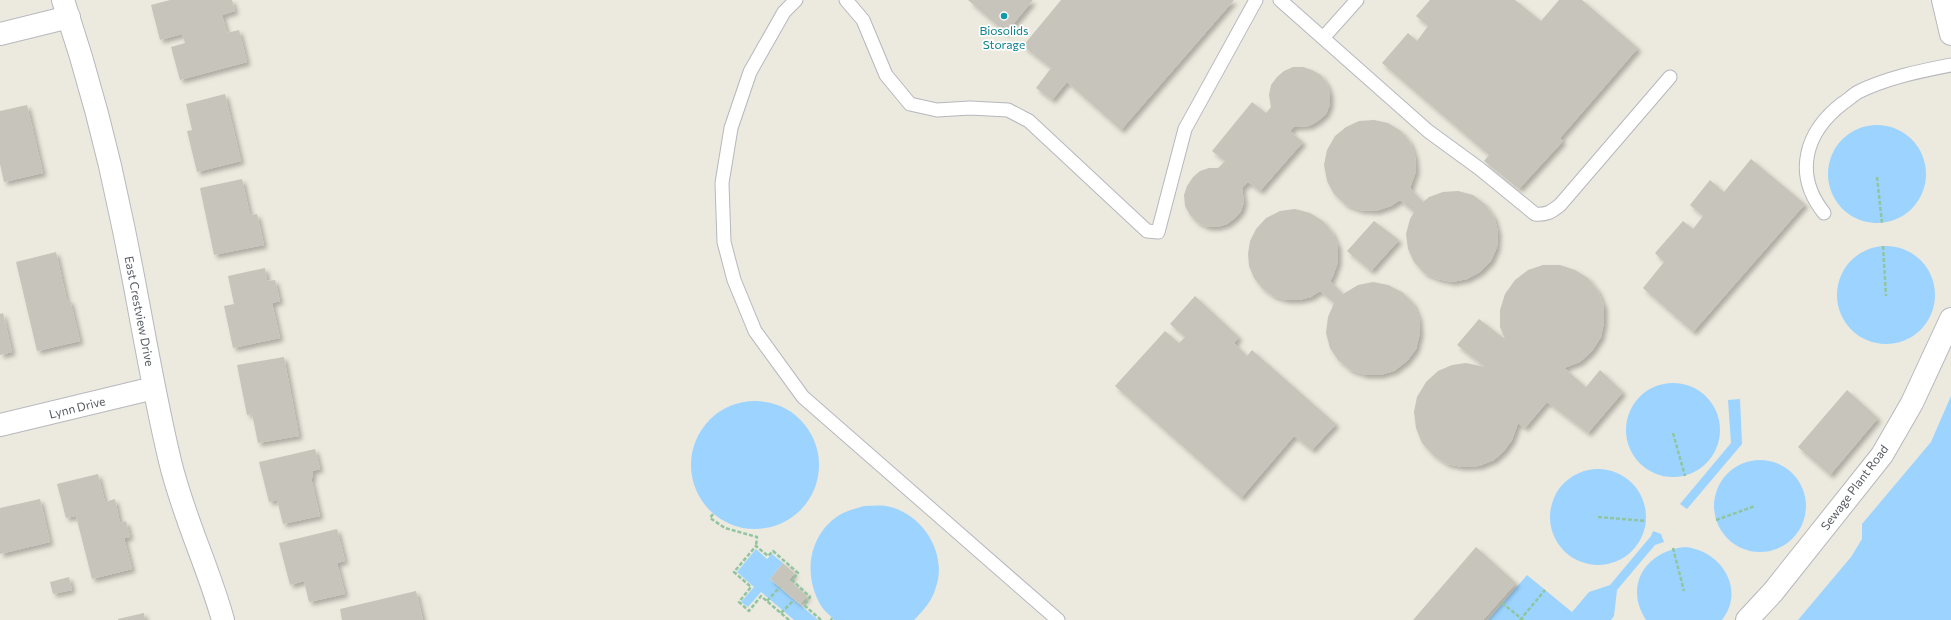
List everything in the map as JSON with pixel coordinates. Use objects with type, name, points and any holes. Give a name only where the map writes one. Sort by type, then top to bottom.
[{"type":"street","points":[[1942,0],[1951,34]]},
{"type":"street","points":[[0,34],[66,9]]},
{"type":"street","name":"East Crestview Drive","points":[[66,9],[97,112],[122,220],[154,388],[170,462],[194,540],[223,620]]},
{"type":"street","name":"Sewage Plant Road","points":[[1747,620],[1773,592],[1882,455],[1912,403],[1951,319]]},
{"type":"street","name":"Lynn Drive","points":[[0,425],[154,388]]},
{"type":"lane","points":[[796,0],[784,12],[750,72],[731,128],[722,183],[724,242],[734,280],[752,324],[803,397],[1058,620]]},
{"type":"lane","points":[[846,0],[863,20],[886,75],[910,104],[937,110],[970,108],[1008,110],[1029,122],[1147,231],[1158,232],[1185,129],[1256,0]]},
{"type":"lane","points":[[1280,0],[1428,131],[1535,214],[1544,215],[1550,213],[1573,192],[1670,77]]},
{"type":"lane","points":[[1323,38],[1356,0]]},
{"type":"lane","points":[[1824,213],[1814,201],[1809,187],[1806,166],[1810,141],[1828,115],[1857,93],[1895,78],[1928,69],[1951,65]]},
{"type":"path","points":[[1877,177],[1882,223]]},
{"type":"path","points":[[1883,246],[1886,296]]},
{"type":"path","points":[[1673,433],[1685,476]]},
{"type":"path","points":[[1716,520],[1756,506]]},
{"type":"path","points":[[713,514],[710,518],[725,528],[757,537],[756,546],[734,572],[751,587],[739,602],[749,611],[761,596],[789,620]]},
{"type":"path","points":[[1598,518],[1646,521]]},
{"type":"path","points":[[756,546],[768,556],[773,551],[798,573],[792,580],[810,597],[804,605],[821,620]]},
{"type":"path","points":[[1674,548],[1684,591]]},
{"type":"path","points":[[767,601],[780,587]]},
{"type":"path","points":[[1502,603],[1521,620],[1546,590]]},
{"type":"path","points":[[782,613],[794,600]]},
{"type":"water","points":[[1877,125],[1896,129],[1912,139],[1922,155],[1926,174],[1922,193],[1912,209],[1896,219],[1877,223],[1858,219],[1842,209],[1832,193],[1828,174],[1832,155],[1842,139],[1858,129]]},
{"type":"water","points":[[1886,246],[1905,250],[1921,260],[1931,276],[1935,295],[1931,314],[1921,330],[1905,340],[1886,344],[1867,340],[1851,330],[1841,314],[1837,295],[1841,276],[1851,260],[1867,250]]},
{"type":"water","points":[[1673,383],[1691,386],[1706,397],[1717,412],[1720,430],[1717,448],[1706,463],[1691,474],[1673,477],[1655,474],[1640,463],[1629,448],[1626,430],[1629,412],[1640,397],[1655,386]]},
{"type":"water","points":[[1951,396],[1951,620],[1798,620],[1851,557],[1862,539],[1862,524],[1931,442]]},
{"type":"water","points":[[1740,399],[1742,444],[1687,509],[1680,504],[1731,443],[1728,400]]},
{"type":"water","points":[[755,401],[767,402],[779,406],[800,420],[814,441],[818,453],[818,477],[814,489],[800,510],[779,524],[767,528],[755,529],[743,528],[731,524],[710,510],[696,489],[692,477],[691,465],[692,453],[696,441],[710,420],[731,406],[743,402]]},
{"type":"water","points":[[1760,460],[1778,463],[1793,473],[1803,488],[1806,506],[1803,524],[1793,539],[1778,549],[1760,552],[1742,549],[1727,539],[1717,524],[1714,506],[1717,488],[1727,473],[1742,463]]},
{"type":"water","points":[[1598,469],[1616,473],[1625,477],[1632,483],[1638,490],[1642,499],[1646,517],[1642,535],[1638,544],[1632,551],[1625,557],[1616,561],[1598,565],[1580,561],[1571,557],[1564,551],[1558,544],[1554,535],[1550,517],[1554,499],[1558,490],[1564,483],[1571,477],[1580,473]]},
{"type":"water","points":[[864,506],[886,506],[899,510],[910,516],[929,536],[935,548],[939,574],[936,587],[927,605],[914,620],[834,620],[821,606],[814,592],[811,579],[811,566],[812,553],[816,541],[823,530],[832,521],[843,513]]},
{"type":"water","points":[[1653,531],[1661,534],[1664,542],[1655,545],[1617,590],[1614,616],[1611,620],[1488,620],[1527,575],[1572,612],[1589,592],[1610,585],[1651,536]]},
{"type":"water","points":[[1686,547],[1699,550],[1710,556],[1726,573],[1730,584],[1731,596],[1729,608],[1722,620],[1646,620],[1640,607],[1637,594],[1638,582],[1643,572],[1650,562],[1660,555],[1672,550]]},
{"type":"water","points":[[756,549],[767,559],[772,554],[783,563],[770,579],[818,620],[794,620],[761,592],[748,607],[741,602],[754,587],[737,572]]},
{"type":"building","points":[[170,0],[232,0],[235,11],[222,15],[227,33],[239,30],[247,62],[180,80],[171,47],[185,43],[182,34],[160,40],[151,5]]},
{"type":"building","name":"Biosolids Storage","points":[[968,0],[1033,0],[1006,33]]},
{"type":"building","points":[[1061,0],[1234,0],[1121,130],[1067,82],[1052,100],[1036,88],[1051,68],[1023,46]]},
{"type":"building","points":[[1430,0],[1515,0],[1541,21],[1559,0],[1582,0],[1638,48],[1560,138],[1563,141],[1519,189],[1484,161],[1489,155],[1382,63],[1408,33],[1417,41],[1428,26],[1416,16]]},
{"type":"building","points":[[1293,67],[1303,67],[1321,75],[1327,84],[1330,93],[1330,104],[1326,114],[1309,126],[1294,127],[1290,131],[1303,142],[1260,191],[1248,182],[1242,188],[1244,202],[1241,211],[1235,218],[1227,224],[1217,227],[1207,227],[1197,222],[1190,215],[1185,206],[1184,195],[1187,186],[1193,177],[1200,171],[1209,168],[1218,168],[1225,161],[1212,151],[1252,102],[1266,113],[1271,107],[1269,95],[1271,85],[1284,71]]},
{"type":"building","points":[[225,94],[241,161],[197,172],[187,131],[192,130],[186,104]]},
{"type":"building","points":[[27,105],[43,173],[4,182],[0,164],[0,111]]},
{"type":"building","points":[[1374,120],[1388,123],[1401,131],[1410,142],[1415,156],[1416,171],[1410,188],[1423,202],[1429,197],[1443,192],[1458,191],[1473,195],[1485,204],[1494,217],[1498,232],[1497,247],[1491,261],[1480,272],[1467,279],[1452,282],[1438,279],[1424,273],[1414,262],[1408,249],[1406,234],[1410,219],[1414,212],[1400,200],[1391,206],[1376,211],[1360,210],[1346,205],[1334,194],[1327,181],[1324,165],[1327,150],[1335,136],[1346,127],[1359,121]]},
{"type":"building","points":[[1751,159],[1805,204],[1693,332],[1643,288],[1664,262],[1655,253],[1683,221],[1693,229],[1703,216],[1690,205],[1710,180],[1724,192]]},
{"type":"building","points":[[242,179],[250,215],[257,214],[264,245],[214,255],[200,188]]},
{"type":"building","points":[[1295,209],[1310,213],[1323,221],[1332,232],[1338,246],[1338,262],[1330,281],[1343,294],[1358,285],[1373,282],[1388,285],[1402,292],[1413,303],[1419,318],[1420,333],[1416,349],[1407,361],[1394,371],[1380,375],[1365,375],[1350,370],[1338,360],[1330,348],[1326,333],[1328,317],[1334,303],[1320,291],[1311,297],[1299,300],[1286,300],[1273,296],[1262,288],[1254,278],[1249,266],[1248,254],[1250,241],[1256,229],[1266,218],[1280,211]]},
{"type":"building","points":[[1374,221],[1399,240],[1371,271],[1347,251]]},
{"type":"building","points":[[56,252],[67,301],[70,300],[80,341],[37,351],[16,262]]},
{"type":"building","points":[[1543,265],[1560,265],[1575,270],[1588,278],[1598,291],[1604,306],[1604,322],[1601,337],[1592,351],[1580,362],[1564,368],[1586,387],[1600,370],[1623,392],[1588,433],[1547,402],[1525,428],[1518,423],[1512,440],[1504,451],[1494,460],[1479,466],[1462,467],[1447,464],[1433,455],[1422,443],[1416,428],[1414,412],[1417,397],[1426,382],[1438,371],[1452,365],[1466,363],[1485,367],[1457,345],[1479,319],[1505,339],[1500,327],[1500,310],[1505,294],[1515,280],[1528,270]]},
{"type":"building","points":[[265,268],[267,281],[275,280],[280,301],[272,303],[280,338],[233,348],[224,306],[234,304],[228,276]]},
{"type":"building","points":[[1195,296],[1239,337],[1234,343],[1247,356],[1252,350],[1336,424],[1312,450],[1294,436],[1241,498],[1115,386],[1165,331],[1179,343],[1185,337],[1170,324]]},
{"type":"building","points":[[3,313],[12,352],[0,355],[0,314]]},
{"type":"building","points":[[284,357],[299,436],[258,443],[252,414],[247,415],[237,365]]},
{"type":"building","points":[[1847,390],[1878,418],[1830,475],[1798,447]]},
{"type":"building","points":[[315,449],[320,469],[312,471],[313,477],[311,478],[320,516],[283,524],[277,500],[269,502],[259,462]]},
{"type":"building","points":[[98,474],[105,502],[115,499],[120,523],[126,521],[130,537],[124,538],[132,569],[92,579],[76,516],[66,518],[57,484]]},
{"type":"building","points":[[40,499],[50,542],[0,554],[0,508]]},
{"type":"building","points":[[337,529],[345,561],[337,563],[345,594],[309,602],[304,581],[290,585],[279,543]]},
{"type":"building","points":[[1476,547],[1516,583],[1483,620],[1413,620]]},
{"type":"building","points":[[783,563],[794,573],[789,580],[807,596],[800,604],[770,579]]},
{"type":"building","points":[[69,577],[72,590],[53,594],[50,582]]},
{"type":"building","points":[[416,591],[423,620],[342,620],[340,609]]},
{"type":"building","points":[[144,613],[145,620],[118,620],[118,619]]},
{"type":"place","name":"Biosolids Storage","points":[[1004,16]]}]
